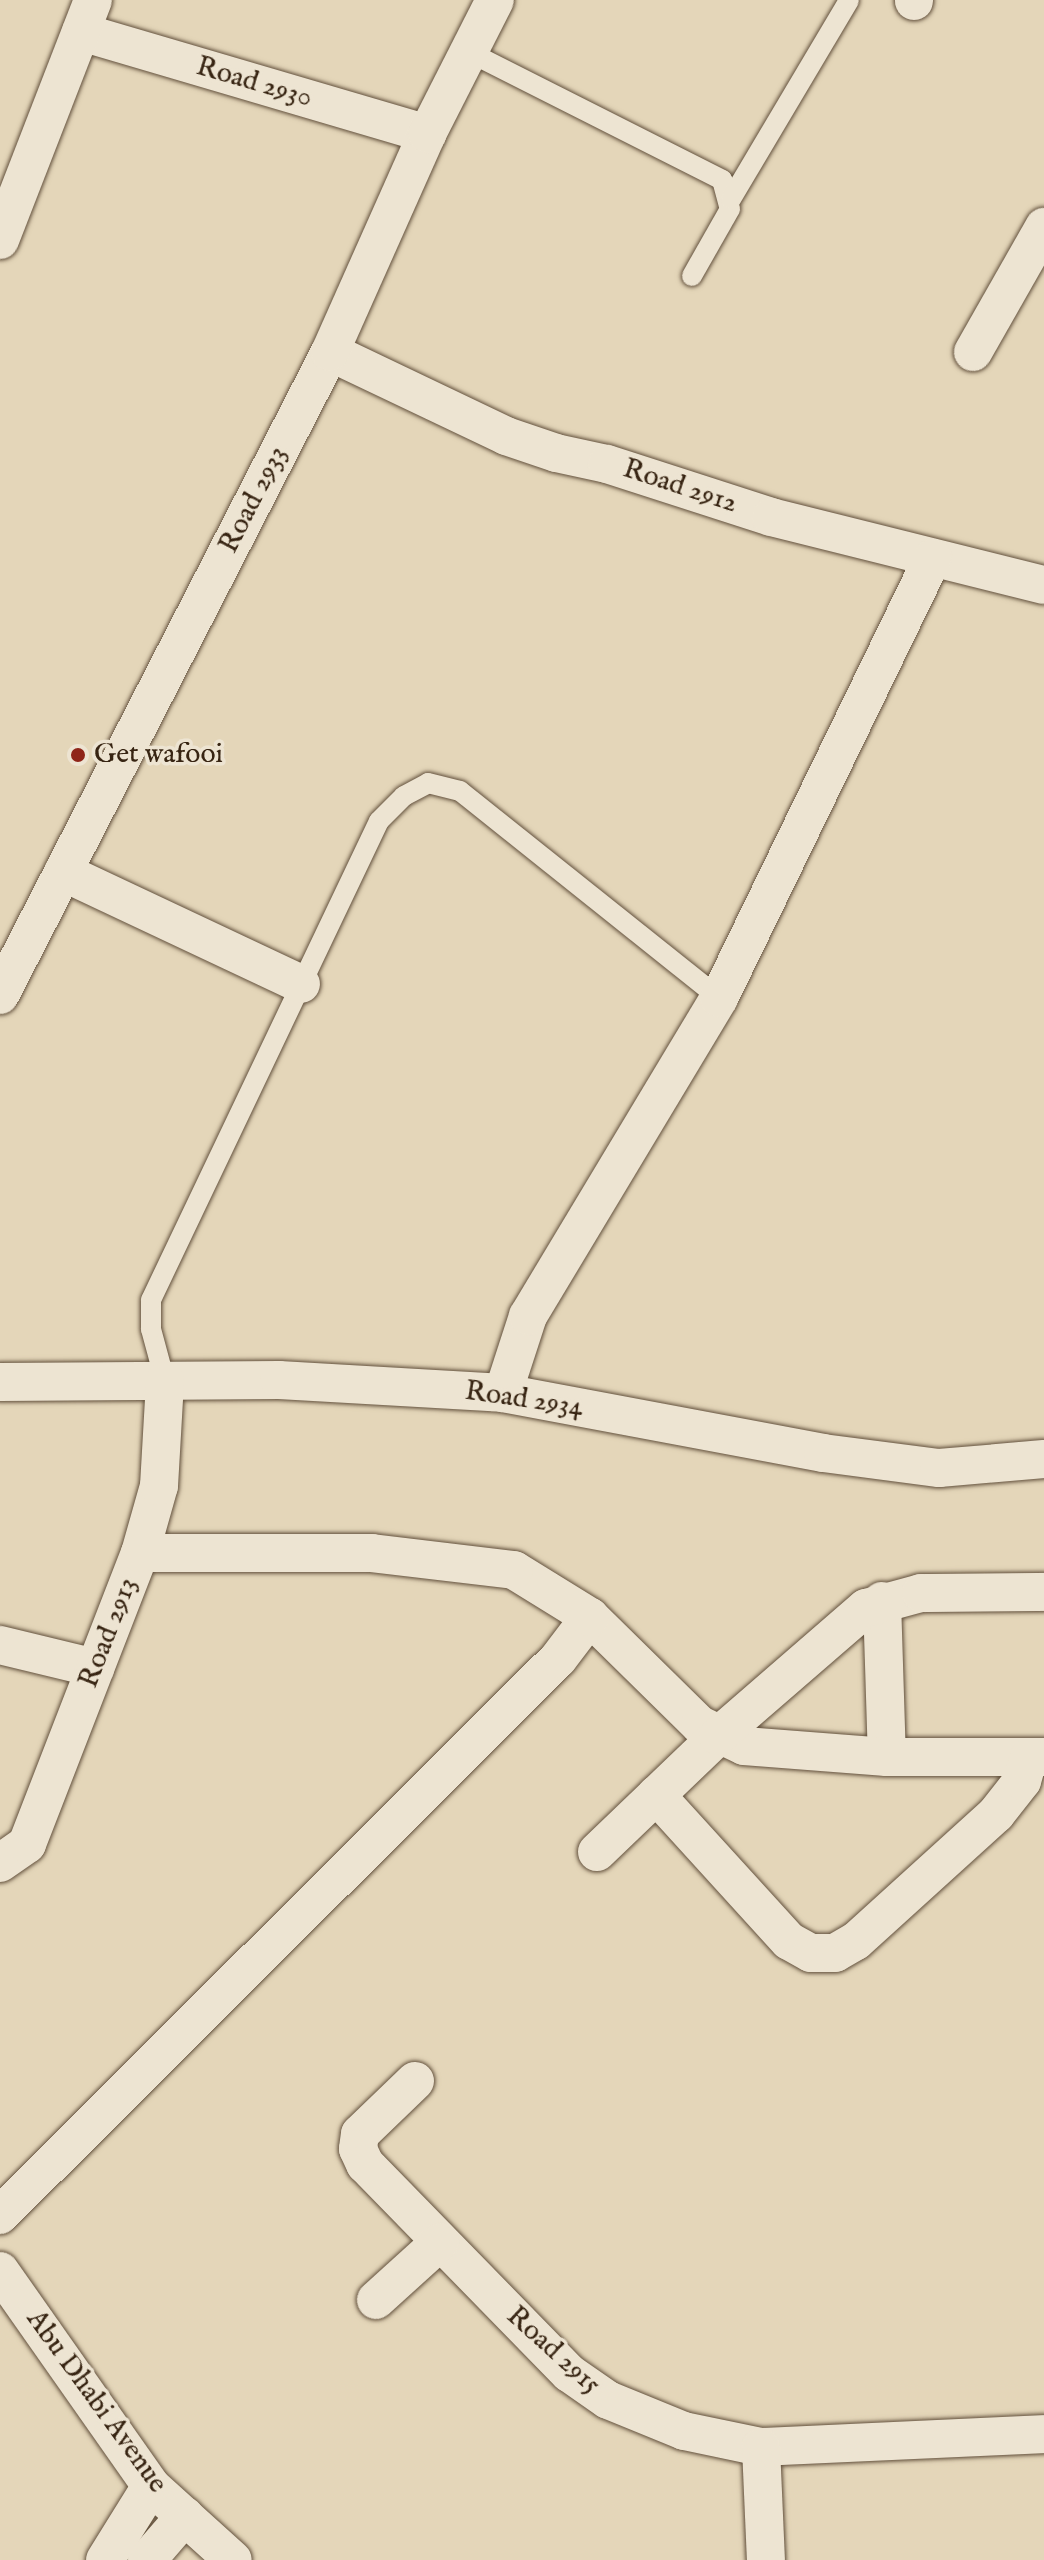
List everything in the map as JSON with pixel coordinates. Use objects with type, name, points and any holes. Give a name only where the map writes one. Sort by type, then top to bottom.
[{"type":"street","name":"Road 2933","points":[[0,995],[330,352],[427,134],[495,0]]},
{"type":"street","name":"Road 2930","points":[[0,240],[87,16],[427,134]]},
{"type":"street","points":[[973,352],[1044,227]]},
{"type":"street","name":"Road 2912","points":[[330,352],[544,449],[933,558],[1044,585]]},
{"type":"street","points":[[503,1393],[528,1316],[719,998],[933,558]]},
{"type":"street","points":[[63,872],[301,984]]},
{"type":"street","name":"Road 2934","points":[[0,1382],[279,1380],[503,1393],[823,1453],[939,1468],[1044,1459]]},
{"type":"street","name":"Road 2913","points":[[0,1863],[27,1844],[140,1553],[159,1486],[165,1381]]},
{"type":"street","points":[[140,1553],[372,1553],[514,1570],[590,1617],[684,1712],[718,1736],[772,1751],[887,1757],[1036,1757]]},
{"type":"street","points":[[597,1852],[836,1629],[882,1601],[921,1593],[1044,1592]]},
{"type":"street","points":[[882,1601],[887,1757]]},
{"type":"street","points":[[0,2215],[558,1659],[590,1617]]},
{"type":"street","points":[[0,1645],[95,1668]]},
{"type":"street","points":[[656,1795],[789,1941],[811,1953],[835,1953],[856,1941],[996,1814],[1036,1757]]},
{"type":"street","name":"Road 2915","points":[[415,2081],[360,2134],[358,2149],[365,2164],[569,2373],[608,2400],[684,2431],[761,2447],[1044,2434]]},
{"type":"street","points":[[376,2300],[440,2242]]},
{"type":"street","name":"Abu Dhabi Avenue","points":[[0,2271],[151,2486],[233,2560]]},
{"type":"street","points":[[761,2447],[766,2560]]},
{"type":"street","points":[[105,2560],[151,2486]]},
{"type":"street","points":[[147,2560],[185,2516]]},
{"type":"lane","points":[[692,276],[726,218],[731,199],[849,0]]},
{"type":"lane","points":[[469,52],[714,175],[731,199]]},
{"type":"lane","points":[[165,1381],[151,1329],[151,1300],[379,821],[404,796],[428,783],[460,791],[719,998]]},
{"type":"place","name":"Get wafooi","points":[[78,755]]}]
